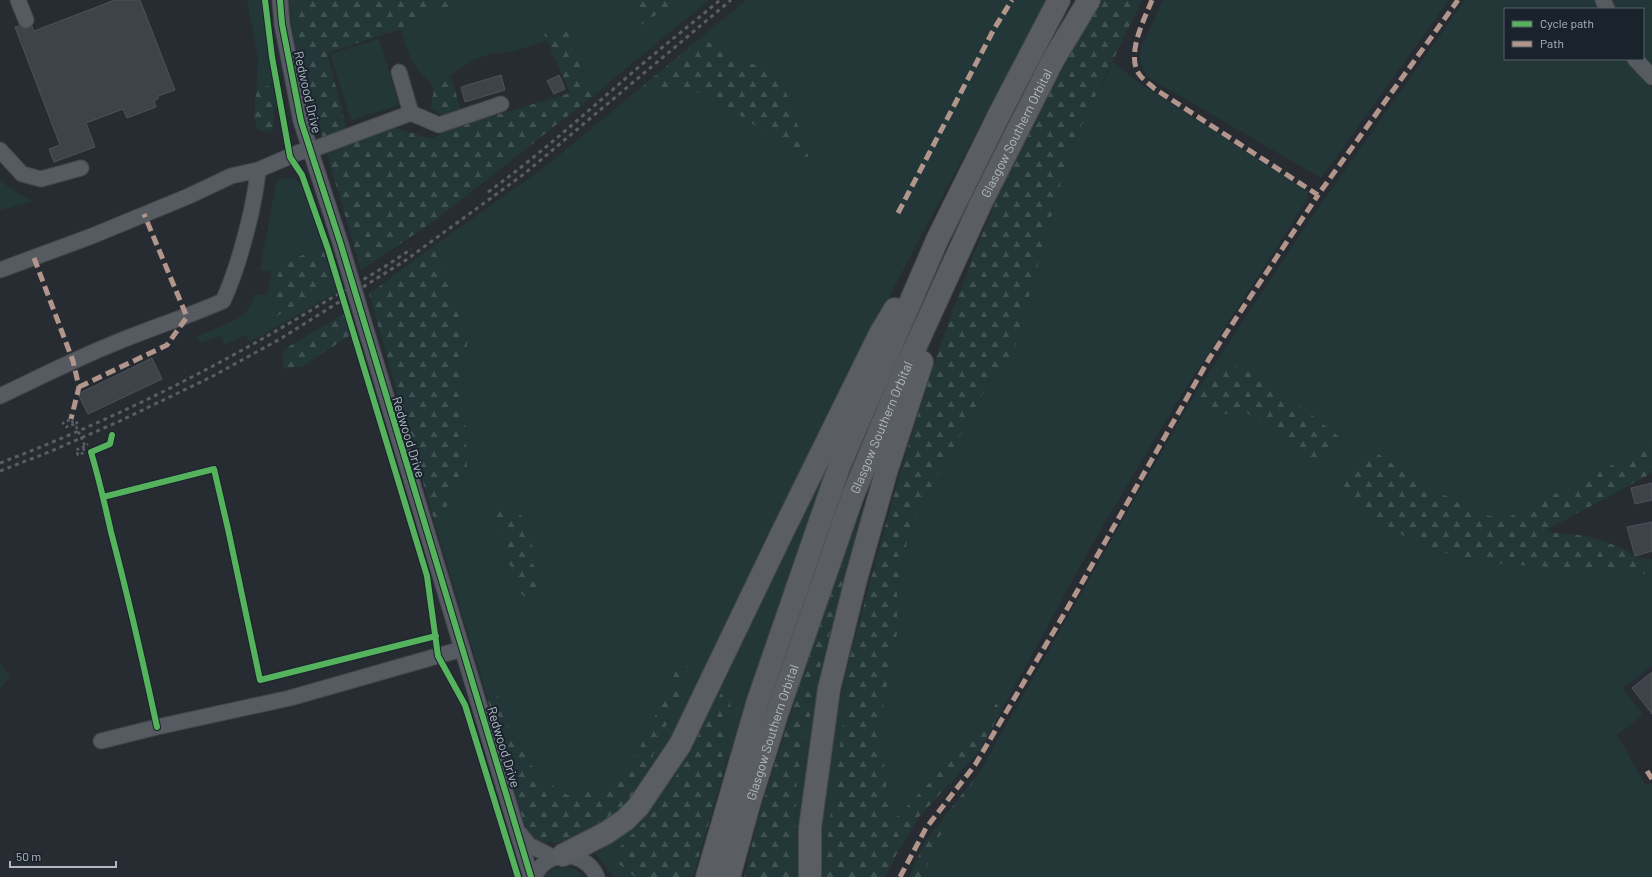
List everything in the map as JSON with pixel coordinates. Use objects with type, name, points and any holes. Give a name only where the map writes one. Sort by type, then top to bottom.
[{"type":"highway","name":"Glasgow Southern Orbital","points":[[707,877],[758,701],[839,467],[938,238],[1000,113],[1059,0]]},
{"type":"highway","name":"Glasgow Southern Orbital","points":[[729,877],[749,804],[778,711],[853,495],[903,374],[981,203],[1053,60],[1089,0]]},
{"type":"highway","points":[[558,856],[606,833],[638,807],[680,745],[780,535],[880,334],[938,238]]},
{"type":"highway","points":[[810,877],[811,821],[830,689],[856,579],[886,472],[957,254]]},
{"type":"street","points":[[18,0],[26,20]]},
{"type":"street","name":"Redwood Drive","points":[[280,0],[282,24],[301,121],[341,245],[531,877]]},
{"type":"street","points":[[1636,60],[1652,77]]},
{"type":"street","points":[[399,72],[411,113]]},
{"type":"street","points":[[0,270],[92,236],[189,196],[231,176],[258,170],[300,152],[311,150],[411,113],[439,125],[501,104]]},
{"type":"street","points":[[0,150],[22,174],[41,179],[81,168]]},
{"type":"street","points":[[0,396],[73,361],[120,341],[187,317],[223,301],[234,277],[246,235],[258,170]]},
{"type":"street","points":[[102,741],[157,727],[290,698],[462,649]]},
{"type":"street","name":"Redwood Drive","points":[[518,832],[529,845],[537,850],[558,856],[574,856],[584,860],[598,876]]},
{"type":"street","points":[[534,877],[545,862],[558,856]]},
{"type":"path","points":[[75,423],[66,428],[63,422],[71,419],[75,423],[84,447],[85,452],[78,455],[76,450],[84,447],[88,444]]},
{"type":"green space","points":[[247,0],[264,0],[268,46],[272,70],[283,107],[274,109],[273,88],[257,82],[258,58]]},
{"type":"green space","points":[[289,0],[296,0],[302,68],[316,114],[311,116],[295,53]]},
{"type":"green space","points":[[296,0],[470,0],[408,19],[407,25],[400,29],[327,53],[350,141],[395,128],[432,139],[453,128],[570,93],[544,34],[566,28],[593,96],[434,221],[361,270],[302,68]]},
{"type":"green space","points":[[470,0],[634,0],[641,25],[678,0],[709,0],[593,96],[566,28],[544,34],[547,41],[510,52],[490,54],[471,61],[434,88],[412,62],[400,29],[407,25],[408,19]]},
{"type":"green space","points":[[634,0],[678,0],[641,25]]},
{"type":"green space","points":[[746,0],[1047,0],[854,364],[774,522],[707,666],[653,772],[653,755],[688,676],[688,666],[676,671],[638,752],[606,788],[567,795],[539,777],[512,735],[497,694],[484,687],[436,527],[467,467],[463,372],[468,338],[435,245],[545,167]]},
{"type":"green space","points":[[1100,0],[1142,0],[1070,149],[1011,361],[990,381],[911,524],[897,589],[897,633],[880,722],[890,824],[973,737],[997,702],[1004,706],[980,750],[918,818],[897,853],[885,877],[822,877],[848,688],[845,676],[895,493],[932,372],[952,312],[999,194],[1035,120]]},
{"type":"green space","points":[[1163,0],[1449,0],[1321,178],[1147,77],[1140,62],[1141,48]]},
{"type":"green space","points":[[1465,0],[1596,0],[1600,8],[1504,8],[1504,60],[1628,60],[1652,88],[1652,445],[1503,520],[1471,510],[1404,472],[1370,448],[1402,534],[1436,551],[1470,560],[1491,563],[1652,574],[1652,666],[1623,688],[1643,715],[1617,735],[1645,784],[1652,784],[1652,877],[923,877],[935,844],[980,771],[1193,397],[1302,231]],"holes":[[[1259,371],[1270,381],[1314,463],[1247,413]]]},
{"type":"green space","points":[[1610,0],[1652,0],[1652,67],[1644,60],[1644,8],[1613,8]]},
{"type":"green space","points":[[700,38],[781,78],[811,164],[709,94],[643,86]]},
{"type":"green space","points":[[379,39],[399,105],[351,120],[330,54]]},
{"type":"green space","points":[[1113,62],[1142,85],[1308,191],[1307,200],[1174,407],[1094,541],[1004,706],[996,702],[973,737],[890,824],[880,722],[897,633],[897,589],[911,524],[990,381],[1011,361],[1070,149]]},
{"type":"green space","points":[[451,76],[461,111],[444,116],[431,108],[434,88]]},
{"type":"green space","points":[[257,82],[273,88],[274,129],[268,133],[257,129],[254,114]]},
{"type":"green space","points":[[293,178],[302,184],[323,249],[280,262],[270,320],[334,283],[337,292],[250,342],[245,335],[224,345],[221,335],[200,343],[196,337],[239,318],[250,308],[255,294],[267,295],[272,272],[260,270],[276,184],[279,179]]},
{"type":"green space","points":[[0,180],[11,189],[33,201],[0,210]]},
{"type":"green space","points":[[435,245],[468,338],[463,372],[467,467],[436,527],[369,294]]},
{"type":"green space","points":[[323,249],[334,283],[270,320],[280,262]]},
{"type":"green space","points":[[345,313],[352,334],[303,366],[283,369],[283,350]]},
{"type":"green space","points":[[1222,364],[1259,371],[1339,437],[1314,464],[1247,413],[1207,415],[1197,399]]},
{"type":"green space","points":[[847,424],[779,604],[723,774],[732,689],[720,695],[661,804],[615,852],[614,860],[635,877],[614,877],[593,850],[628,824]]},
{"type":"green space","points":[[889,441],[803,877],[791,877],[794,850],[797,778],[821,664],[844,583],[843,566],[838,570]]},
{"type":"green space","points":[[1652,445],[1652,473],[1546,530],[1555,533],[1589,536],[1622,548],[1637,558],[1652,559],[1652,574],[1491,563],[1470,560],[1449,554],[1410,539],[1391,528],[1373,516],[1343,485],[1370,448],[1404,472],[1471,510],[1503,520]]},
{"type":"green space","points":[[503,506],[512,509],[519,514],[525,520],[529,528],[532,544],[531,562],[539,572],[545,587],[538,600],[529,599],[520,592],[514,581],[516,572],[505,560],[503,551],[505,537],[496,527],[493,520],[495,509]]},
{"type":"green space","points":[[843,565],[844,583],[821,664],[797,778],[794,850],[791,877],[744,877],[760,811],[801,681],[838,570]]},
{"type":"green space","points":[[0,663],[11,678],[6,680],[0,688]]},
{"type":"green space","points":[[688,666],[688,676],[653,755],[653,772],[621,810],[584,832],[562,842],[540,843],[525,827],[484,687],[497,694],[512,735],[539,777],[567,795],[606,788],[638,752],[676,671]]},
{"type":"green space","points":[[845,676],[849,688],[822,877],[818,877],[824,804],[833,732]]},
{"type":"green space","points":[[728,687],[732,689],[723,774],[693,877],[635,877],[614,860],[615,852],[661,804],[720,695]]},
{"type":"green space","points":[[980,771],[935,844],[923,877],[909,877],[925,842]]},
{"type":"green space","points":[[563,866],[576,869],[585,877],[544,877],[553,870]]},
{"type":"building","points":[[115,0],[140,0],[175,90],[158,96],[158,99],[154,101],[156,107],[127,118],[123,109],[86,123],[95,147],[54,162],[49,149],[60,145],[15,27],[19,26],[25,29],[32,26],[34,31]]},
{"type":"building","points":[[501,75],[505,90],[465,102],[461,87]]},
{"type":"building","points":[[559,75],[565,89],[554,94],[547,81]]},
{"type":"building","points":[[152,358],[162,379],[88,414],[78,394]]},
{"type":"building","points":[[1652,483],[1652,500],[1635,504],[1631,488]]},
{"type":"building","points":[[1652,522],[1652,551],[1635,556],[1627,527]]},
{"type":"building","points":[[1652,672],[1652,714],[1632,688]]},
{"type":"railway","points":[[488,192],[541,151],[720,0]]},
{"type":"railway","points":[[0,471],[49,452],[120,421],[213,376],[280,339],[406,260],[524,174],[731,0]]},
{"type":"railway","points":[[0,463],[84,429],[205,370],[245,349],[411,249]]},
{"type":"marked path","points":[[898,213],[994,29],[1012,0]]},
{"type":"marked path","points":[[1152,0],[1135,47],[1135,66],[1139,74],[1155,89],[1318,195],[1458,0]]},
{"type":"marked path","points":[[900,877],[926,828],[975,765],[1067,609],[1209,359],[1318,195]]},
{"type":"marked path","points":[[79,387],[167,345],[187,317],[144,214]]},
{"type":"marked path","points":[[34,258],[73,361],[79,387],[71,419]]},
{"type":"marked path","points":[[1647,771],[1652,779]]},
{"type":"cycle path","points":[[265,0],[272,57],[290,157],[302,175],[328,249],[427,576],[438,656],[465,705],[518,877]]},
{"type":"cycle path","points":[[280,0],[282,24],[301,121],[341,245],[531,877]]},
{"type":"cycle path","points":[[112,435],[110,444],[91,452],[141,654],[157,727]]},
{"type":"cycle path","points":[[103,497],[214,469],[260,680],[436,636]]}]
